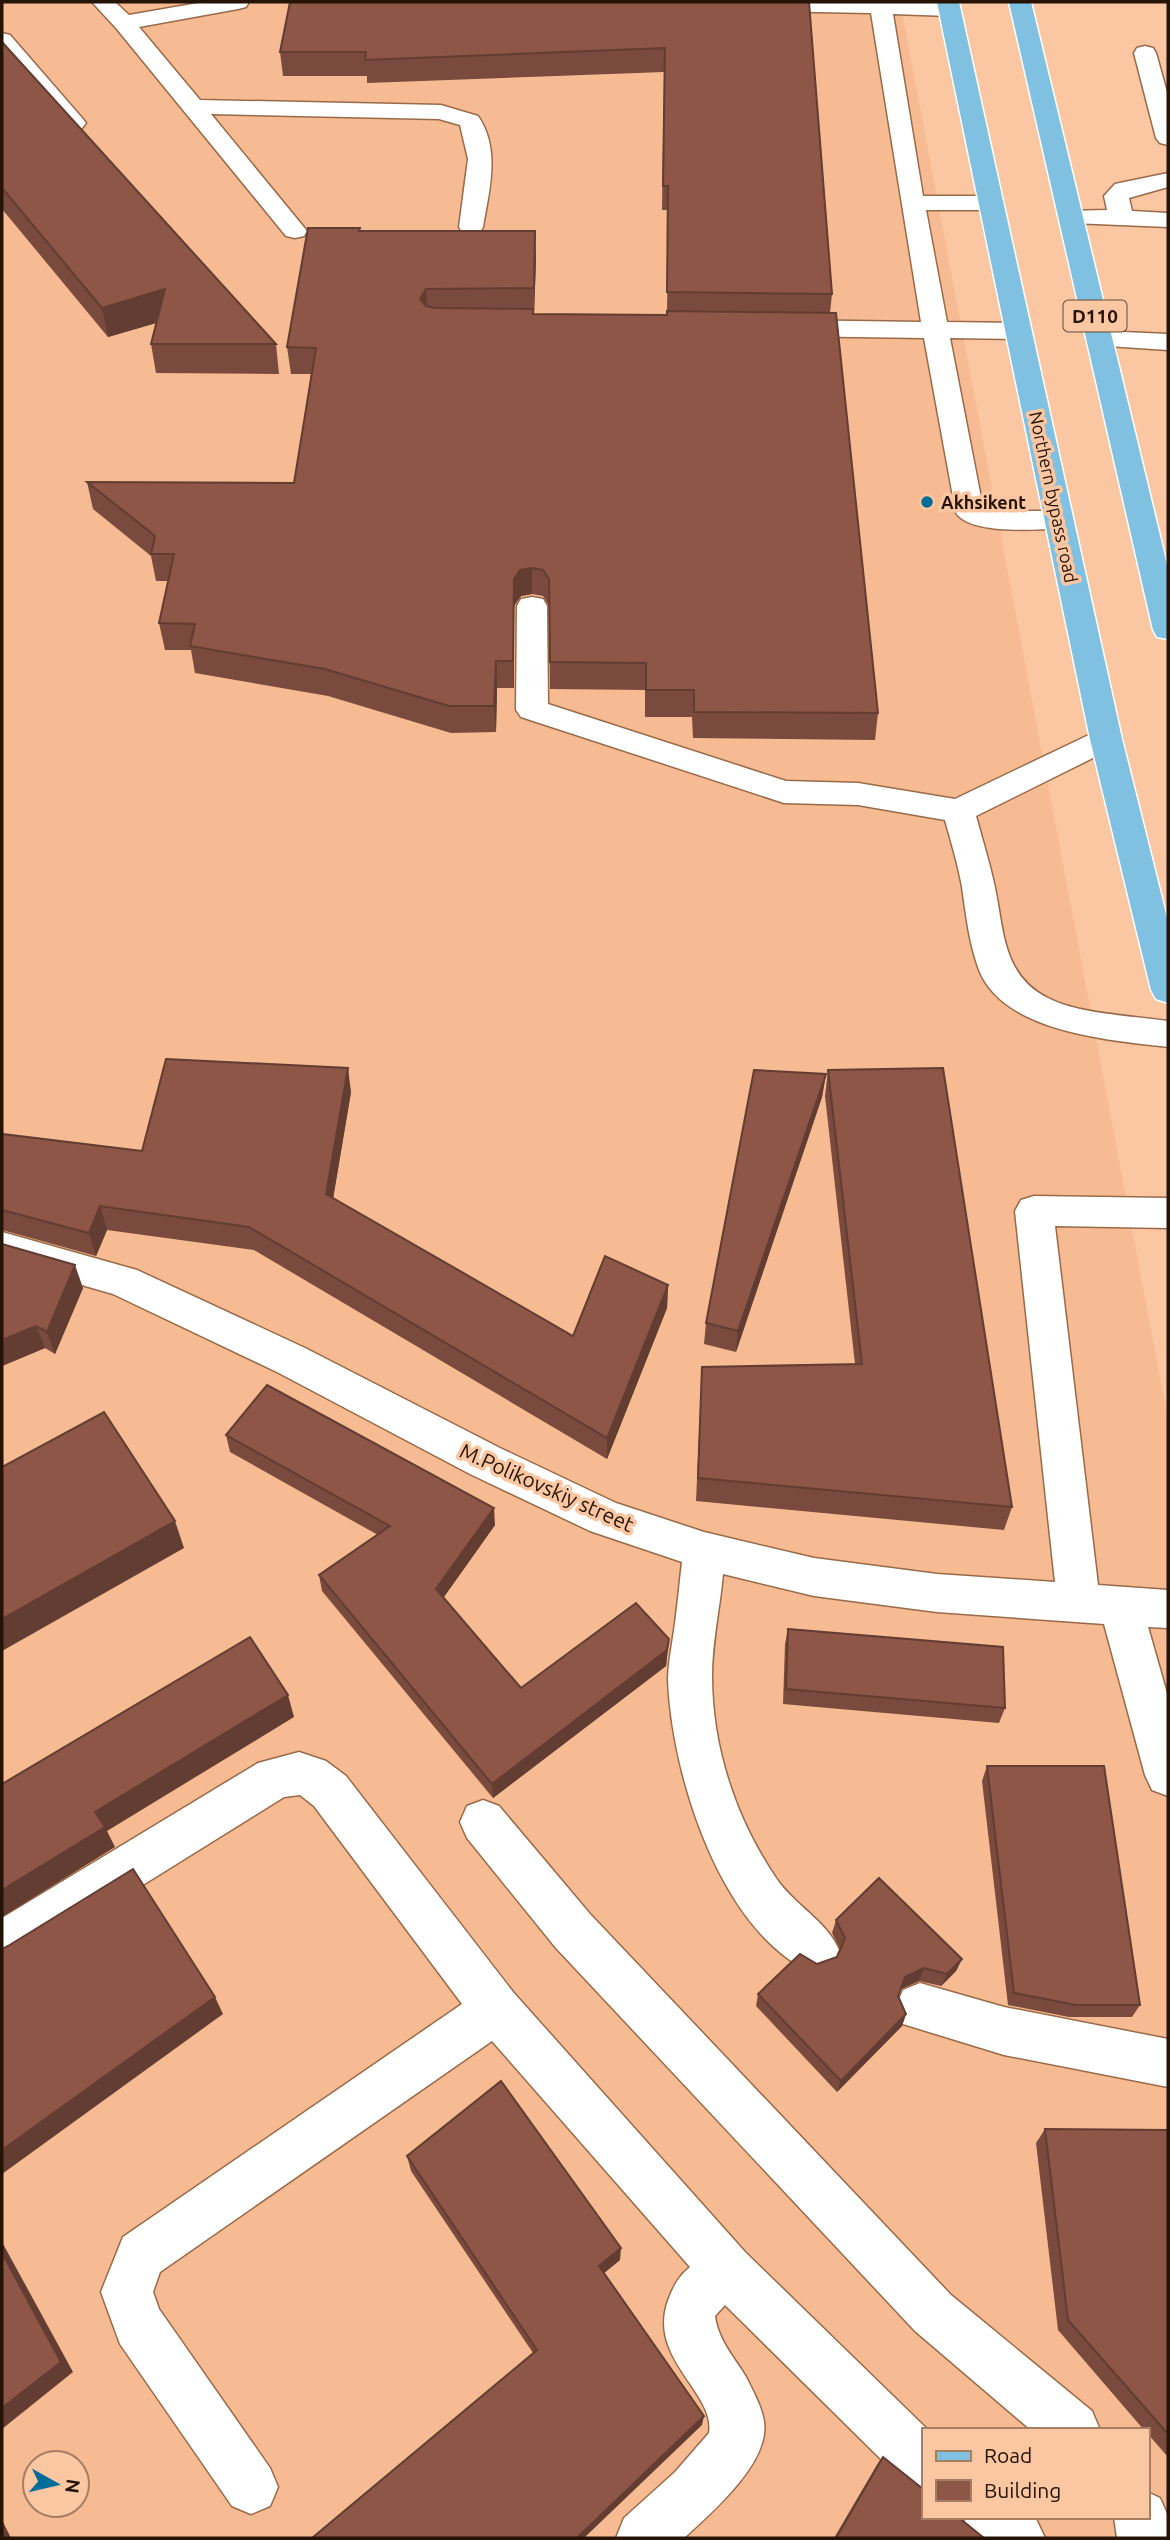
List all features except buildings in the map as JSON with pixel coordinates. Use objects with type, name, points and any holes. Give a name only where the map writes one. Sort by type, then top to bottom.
[{"type":"main road","name":"D110","points":[[1020,2],[1162,581],[1168,630]]},
{"type":"main road","name":"Northern bypass road","points":[[949,5],[1106,739],[1168,990]]},
{"type":"street","points":[[103,2],[124,23],[295,230]]},
{"type":"street","points":[[124,23],[238,2]]},
{"type":"street","points":[[744,4],[949,5]]},
{"type":"street","points":[[880,4],[912,203],[970,513],[993,520],[1059,520]]},
{"type":"street","points":[[2,40],[92,144]]},
{"type":"street","points":[[1145,53],[1168,138]]},
{"type":"street","points":[[194,107],[441,112],[470,121],[478,136],[481,157],[471,227]]},
{"type":"street","points":[[1121,218],[1116,196],[1124,190],[1168,180]]},
{"type":"street","points":[[912,203],[991,203]]},
{"type":"street","points":[[1072,215],[1168,220]]},
{"type":"street","points":[[756,328],[1018,331]]},
{"type":"street","points":[[1101,339],[1168,342]]},
{"type":"street","points":[[532,606],[532,710],[784,792],[858,794],[959,811],[1106,739]]},
{"type":"street","points":[[959,811],[978,885],[985,934],[997,972],[1014,993],[1038,1009],[1095,1024],[1168,1034]]},
{"type":"street","points":[[1079,1603],[1034,1211],[1168,1213]]},
{"type":"street","name":"M.Polikovskiy street","points":[[2,1247],[123,1282],[291,1360],[485,1461],[593,1512],[704,1552],[814,1577],[937,1593],[1168,1609]]},
{"type":"street","points":[[704,1552],[690,1678],[701,1762],[723,1827],[753,1888],[794,1936],[815,1950]]},
{"type":"street","points":[[1121,1606],[1168,1775]]},
{"type":"street","points":[[2,1945],[274,1778],[297,1772],[313,1776],[330,1791],[496,2008],[727,2270],[922,2462]]},
{"type":"street","points":[[483,1822],[573,1931],[933,2313],[1071,2428]]},
{"type":"street","points":[[920,2007],[1003,2031],[1168,2063]]},
{"type":"street","points":[[251,2487],[139,2325],[127,2292],[141,2255],[496,2008]]},
{"type":"street","points":[[644,2538],[722,2462],[736,2439],[738,2418],[698,2351],[688,2326],[694,2300],[727,2270]]},
{"type":"street","points":[[993,2519],[1017,2538]]},
{"type":"street","points":[[1141,2519],[1145,2538]]},
{"type":"shaded area","points":[[2,2],[900,2],[1168,1420],[1168,2538],[2,2538]]},
{"type":"place","name":"Akhsikent","points":[[927,502]]}]
